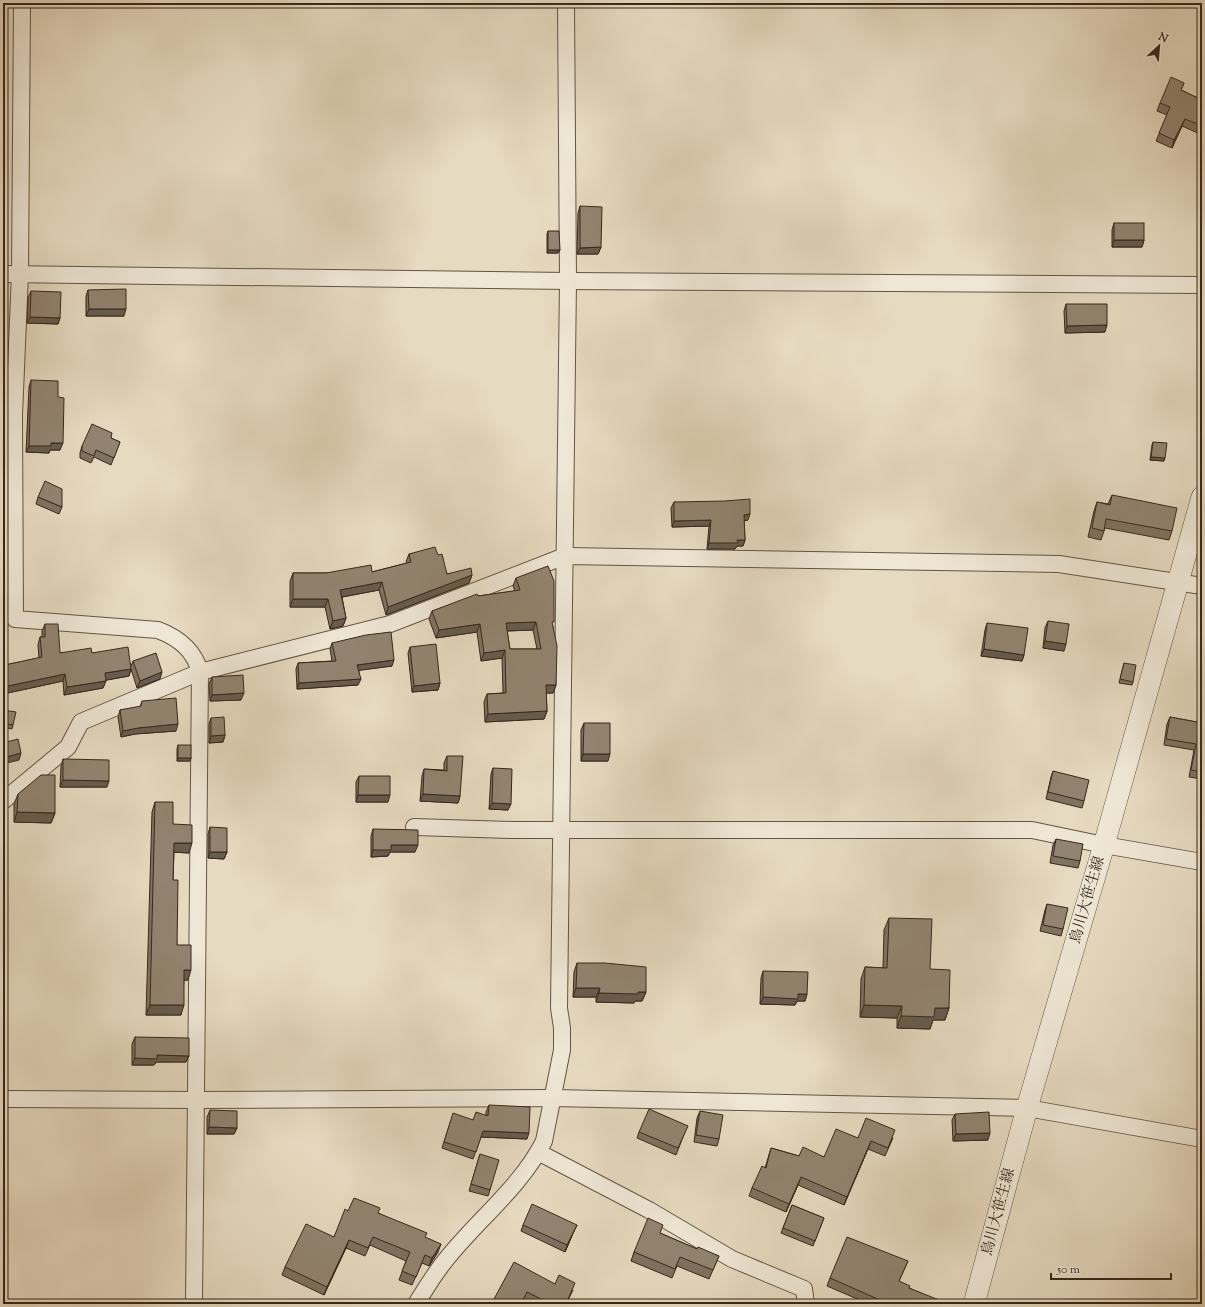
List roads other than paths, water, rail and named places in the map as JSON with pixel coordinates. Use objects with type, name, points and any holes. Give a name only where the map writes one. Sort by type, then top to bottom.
[{"type":"street","points":[[22,3],[20,274],[14,415],[15,619],[158,630],[172,635],[186,645],[197,661],[200,672],[194,1304]]},
{"type":"street","points":[[416,1304],[441,1266],[514,1184],[538,1152],[544,1141],[562,1044],[559,1008],[568,281],[566,3]]},
{"type":"street","points":[[3,274],[568,281],[1202,285]]},
{"type":"street","name":"鳥川大笹生線","points":[[974,1304],[1027,1108],[1104,845],[1202,497]]},
{"type":"street","points":[[3,801],[68,747],[81,722],[200,672],[390,624],[565,556],[1059,564],[1202,586]]},
{"type":"street","points":[[414,827],[562,830],[1032,830],[1104,845],[1202,862]]},
{"type":"street","points":[[3,1099],[197,1100],[552,1098],[1027,1108],[1202,1139]]},
{"type":"street","points":[[538,1152],[648,1210],[732,1259],[804,1289],[806,1304]]}]
